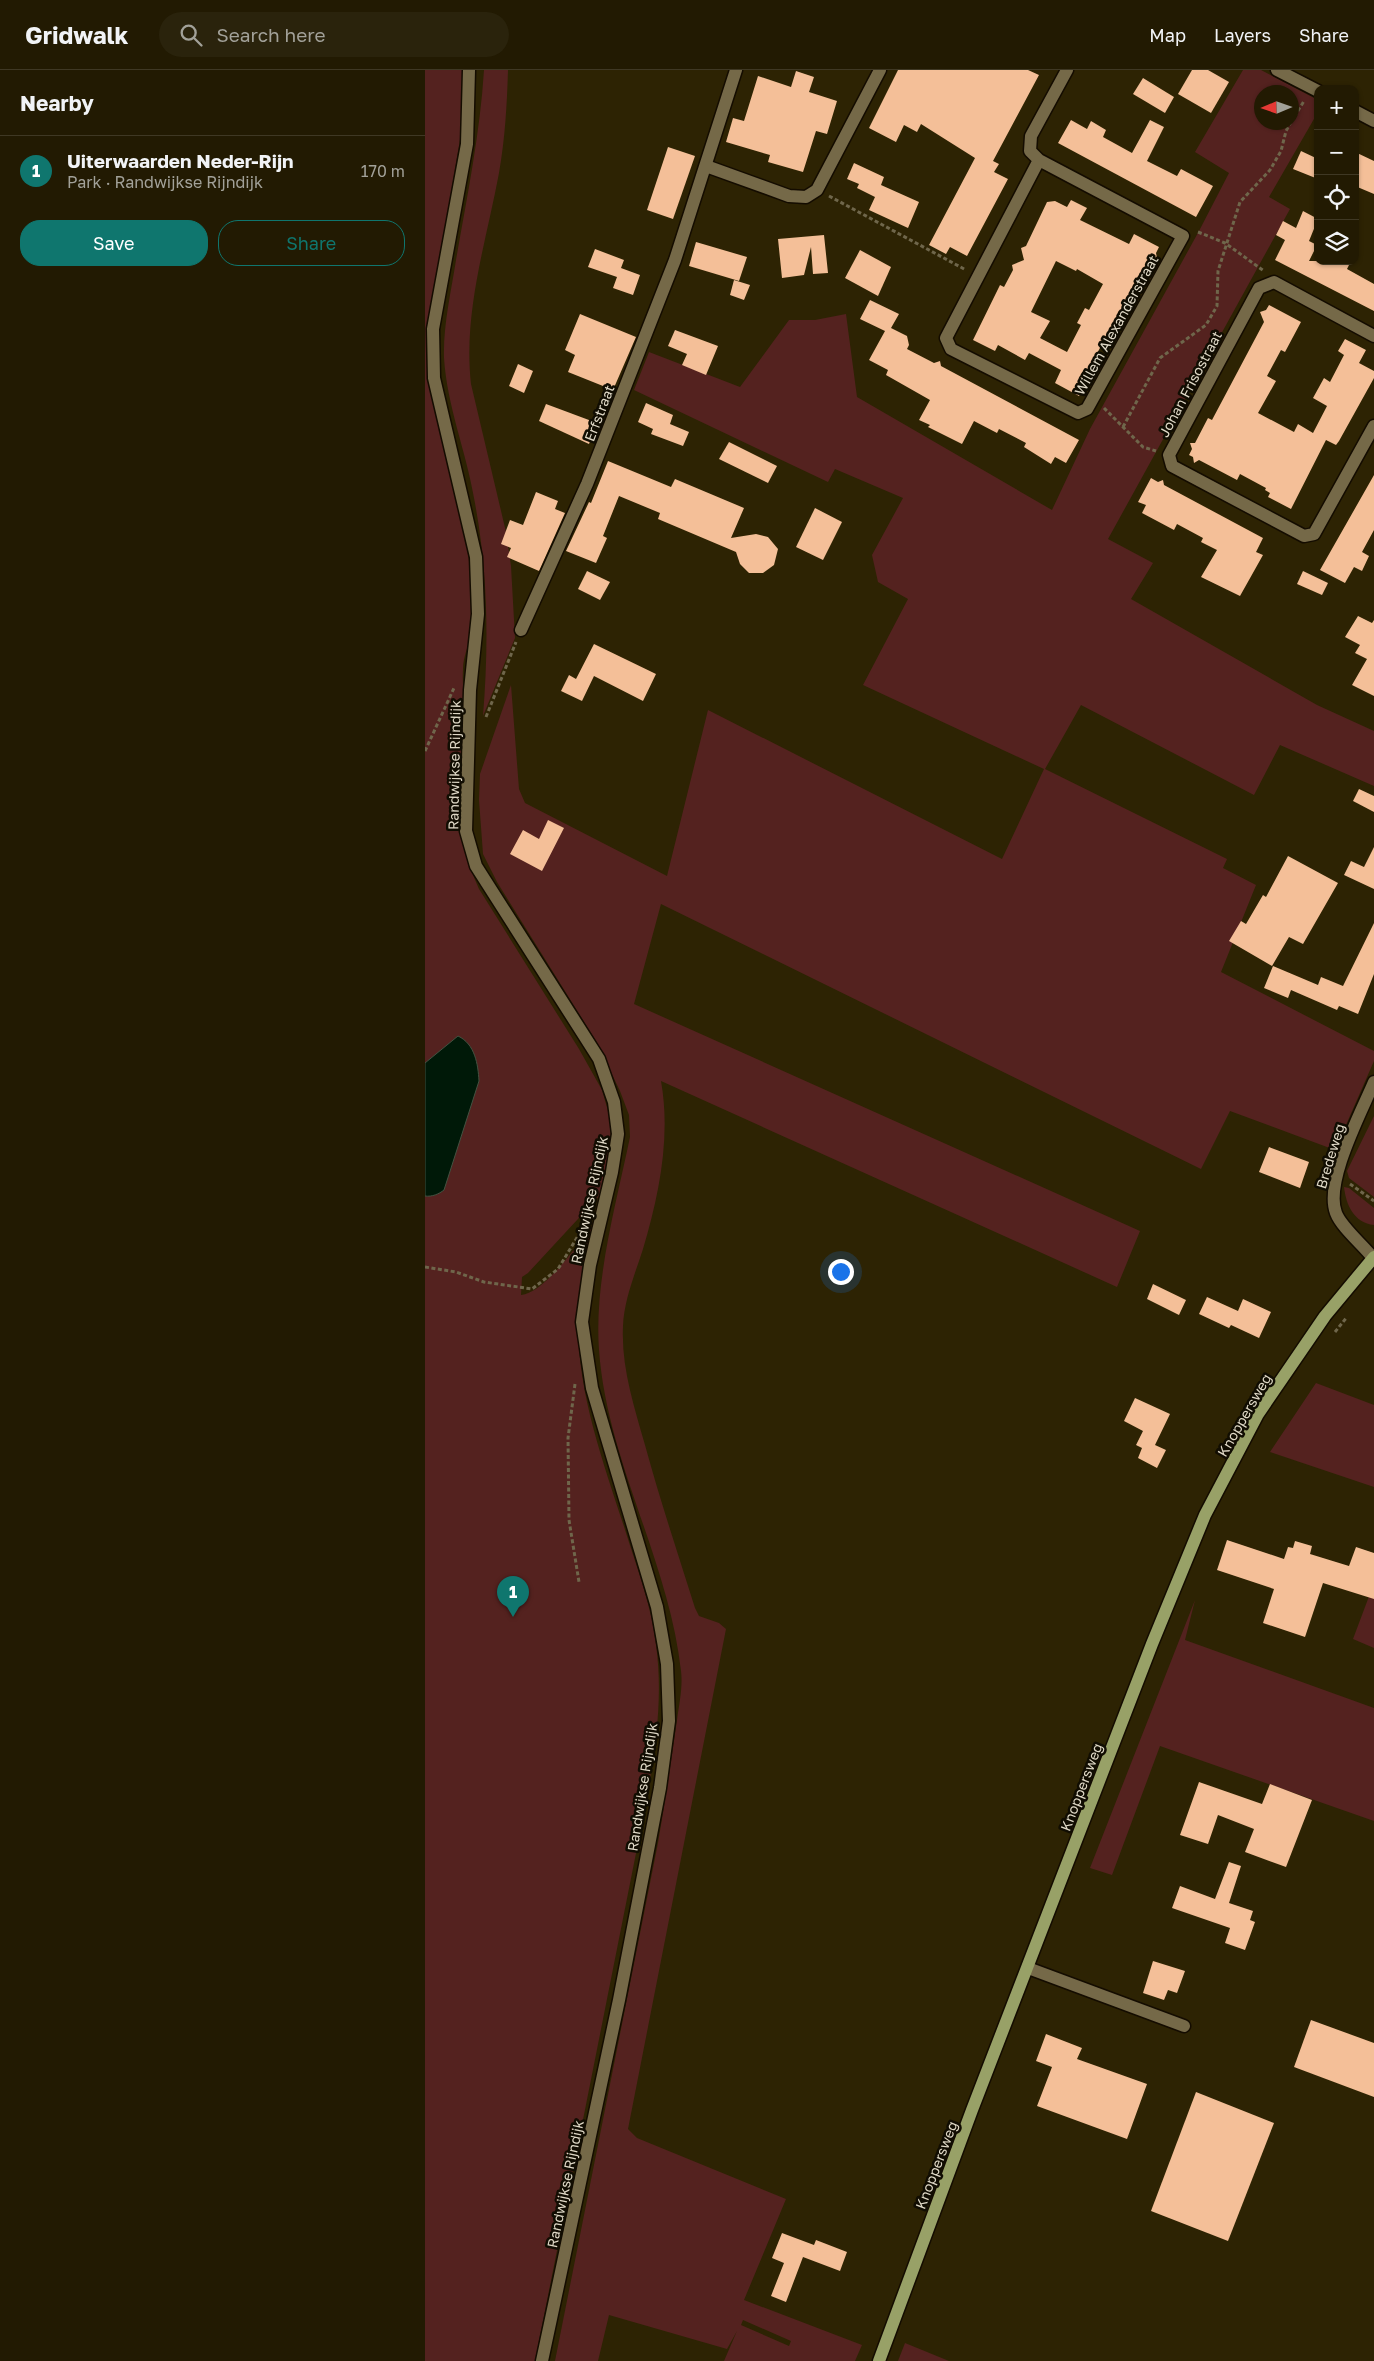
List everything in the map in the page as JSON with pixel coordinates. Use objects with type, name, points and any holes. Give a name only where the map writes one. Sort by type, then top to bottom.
[{"type":"main road","name":"Knoppersweg","points":[[879,2361],[1152,1644],[1205,1515],[1258,1414],[1325,1316],[1374,1257]]},
{"type":"street","name":"Randwijkse Rijndijk","points":[[469,70],[467,144],[433,329],[434,378],[475,557],[478,614],[470,690],[466,831],[476,866],[599,1059],[614,1102],[618,1134],[614,1163],[590,1264],[583,1322],[592,1388],[605,1438],[657,1607],[667,1664],[669,1711],[660,1788],[619,2000],[542,2361]]},
{"type":"street","name":"Erfstraat","points":[[521,630],[587,484],[675,260],[736,70]]},
{"type":"street","points":[[706,166],[789,196],[806,197],[817,190],[880,70]]},
{"type":"street","points":[[1067,70],[1031,136],[1029,150],[1039,160],[1183,236]]},
{"type":"street","points":[[1277,70],[1294,74],[1314,90]]},
{"type":"street","points":[[1359,113],[1374,121]]},
{"type":"street","name":"Willem Alexanderstraat","points":[[1039,160],[980,278],[946,338],[951,348],[1078,413],[1087,409],[1183,236]]},
{"type":"street","points":[[1274,282],[1374,336]]},
{"type":"street","name":"Johan Frisostraat","points":[[1274,282],[1259,288],[1169,455],[1172,466],[1303,536],[1314,534],[1374,426]]},
{"type":"street","name":"Bredeweg","points":[[1374,1082],[1349,1138],[1333,1194],[1337,1216],[1374,1257]]},
{"type":"street","points":[[1028,1968],[1184,2026]]},
{"type":"path","points":[[1299,111],[1314,90]]},
{"type":"path","points":[[1123,427],[1160,358],[1206,325],[1217,306],[1218,271],[1225,243],[1240,202],[1270,170],[1281,151],[1287,130]]},
{"type":"path","points":[[817,190],[980,278]]},
{"type":"path","points":[[1183,236],[1199,231],[1225,243],[1259,266],[1274,282]]},
{"type":"path","points":[[1087,409],[1102,406],[1143,448],[1169,455]]},
{"type":"path","points":[[485,720],[521,630]]},
{"type":"path","points":[[425,751],[455,685]]},
{"type":"path","points":[[1338,1175],[1374,1202]]},
{"type":"path","points":[[425,1267],[456,1272],[485,1282],[532,1289],[558,1268],[583,1228]]},
{"type":"path","points":[[1330,1339],[1348,1315]]},
{"type":"path","points":[[575,1380],[568,1438],[569,1520],[579,1582]]},
{"type":"shaded area","points":[[425,70],[463,70],[461,134],[428,328],[433,394],[439,427],[463,525],[472,591],[472,628],[463,664],[465,730],[461,811],[466,849],[479,889],[579,1049],[602,1090],[610,1118],[611,1144],[602,1193],[528,1273],[522,1277],[521,1295],[540,1286],[551,1276],[595,1223],[584,1266],[580,1293],[578,1324],[584,1386],[599,1447],[648,1603],[654,1631],[658,1666],[657,1729],[644,1813],[535,2361],[425,2361]]},
{"type":"shaded area","points":[[484,70],[508,70],[507,96],[499,173],[473,304],[469,357],[471,384],[506,532],[511,566],[515,638],[483,716],[486,661],[485,579],[474,498],[449,394],[444,358],[448,309],[469,189]]},
{"type":"shaded area","points":[[1243,70],[1261,70],[1290,85],[1254,85],[1254,130],[1299,130],[1299,90],[1314,98],[1314,119],[1269,197],[1290,209],[1108,539],[1153,563],[1131,599],[1317,705],[1374,731],[1374,786],[1280,745],[1254,795],[1081,705],[1045,769],[1227,859],[1223,868],[1256,885],[1221,972],[1374,1051],[1374,1061],[1335,1150],[1230,1111],[1201,1169],[661,904],[634,1004],[1140,1231],[1117,1287],[661,1081],[665,1123],[662,1166],[649,1229],[625,1307],[623,1326],[624,1356],[637,1416],[695,1608],[699,1616],[719,1623],[726,1629],[628,2129],[637,2138],[786,2199],[744,2300],[862,2345],[855,2361],[724,2361],[737,2331],[727,2349],[609,2315],[598,2361],[555,2361],[658,1843],[680,1702],[681,1671],[674,1630],[664,1590],[613,1432],[604,1391],[599,1350],[598,1324],[603,1270],[630,1137],[629,1115],[620,1091],[596,1041],[497,882],[483,854],[479,800],[480,774],[511,685],[519,789],[525,803],[667,876],[708,710],[1002,859],[1044,769],[863,685],[908,599],[878,582],[872,555],[903,498],[835,469],[828,482],[634,390],[649,352],[740,387],[789,320],[815,320],[846,314],[857,397],[1052,510],[1090,429],[1229,173],[1195,152]],"holes":[[[743,2320],[791,2341],[789,2346],[741,2325]]]},
{"type":"shaded area","points":[[458,1036],[468,1044],[475,1055],[479,1081],[444,1190],[435,1195],[425,1196],[425,1063]]},
{"type":"shaded area","points":[[1374,1116],[1374,1197],[1349,1178],[1347,1171]]},
{"type":"shaded area","points":[[1344,1187],[1349,1188],[1374,1208],[1374,1225],[1361,1221],[1352,1212]]},
{"type":"shaded area","points":[[1316,1383],[1374,1405],[1374,1487],[1270,1452]]},
{"type":"shaded area","points":[[1374,1583],[1374,1648],[1353,1639]]},
{"type":"shaded area","points":[[1195,1600],[1185,1640],[1374,1708],[1374,1821],[1160,1746],[1112,1875],[1090,1868]]},
{"type":"shaded area","points":[[905,2343],[949,2361],[898,2361]]},
{"type":"building","points":[[898,70],[1028,70],[1039,75],[993,161],[999,164],[994,172],[1008,179],[967,256],[950,247],[946,254],[929,245],[975,158],[921,124],[917,132],[904,125],[896,142],[869,128]]},
{"type":"building","points":[[1192,70],[1208,70],[1229,82],[1211,113],[1178,94]]},
{"type":"building","points":[[796,71],[814,77],[809,92],[837,101],[827,134],[816,131],[803,172],[768,162],[770,155],[726,142],[733,118],[744,121],[758,76],[791,87]]},
{"type":"building","points":[[1143,78],[1174,97],[1165,113],[1133,94]]},
{"type":"building","points":[[1071,120],[1087,129],[1091,121],[1106,130],[1103,137],[1132,153],[1150,120],[1164,127],[1147,161],[1177,176],[1181,169],[1213,186],[1196,217],[1058,143]]},
{"type":"building","points":[[668,147],[695,156],[673,219],[647,210]]},
{"type":"building","points":[[1301,151],[1314,157],[1314,177],[1293,169]]},
{"type":"building","points":[[1359,154],[1374,161],[1374,194],[1359,188]]},
{"type":"building","points":[[854,163],[884,177],[881,185],[919,202],[908,228],[869,210],[875,197],[857,188],[859,184],[847,179]]},
{"type":"building","points":[[1071,200],[1087,208],[1080,220],[1129,244],[1134,234],[1159,247],[1156,253],[1157,258],[1153,259],[1140,284],[1136,282],[1083,379],[1087,381],[1079,396],[1055,383],[1061,370],[1029,353],[1025,360],[998,345],[995,351],[973,340],[1000,285],[1004,287],[1013,270],[1012,265],[1024,260],[1021,248],[1026,246],[1047,202],[1055,201],[1067,207]],"holes":[[[1056,261],[1076,271],[1077,269],[1103,284],[1089,310],[1085,308],[1077,323],[1081,325],[1067,352],[1040,338],[1050,321],[1031,312]]]},
{"type":"building","points":[[1303,211],[1314,217],[1314,229],[1309,241],[1314,244],[1314,251],[1309,261],[1314,261],[1314,265],[1349,265],[1347,269],[1374,284],[1374,311],[1275,260],[1285,240],[1276,235],[1283,221],[1296,228]]},
{"type":"building","points":[[824,235],[828,273],[813,274],[811,247],[804,275],[782,278],[778,239]]},
{"type":"building","points":[[696,242],[747,257],[739,281],[689,266]]},
{"type":"building","points":[[595,249],[624,260],[621,268],[640,275],[633,295],[613,288],[617,277],[588,267]]},
{"type":"building","points":[[860,250],[891,267],[878,296],[845,278]]},
{"type":"building","points":[[734,280],[750,285],[744,300],[730,295]]},
{"type":"building","points":[[870,300],[899,314],[891,328],[907,336],[909,345],[907,349],[934,363],[940,361],[941,366],[1079,440],[1066,463],[1055,457],[1051,464],[1024,447],[1026,443],[999,429],[997,433],[974,421],[962,444],[928,427],[930,425],[919,420],[930,400],[886,375],[888,370],[869,360],[885,331],[860,319]]},
{"type":"building","points":[[1269,305],[1301,322],[1285,352],[1281,350],[1267,376],[1276,381],[1258,413],[1294,432],[1298,424],[1313,433],[1327,406],[1313,398],[1324,378],[1330,382],[1344,355],[1338,351],[1345,339],[1366,350],[1359,363],[1374,371],[1374,378],[1339,441],[1336,445],[1326,440],[1291,509],[1268,497],[1270,493],[1265,490],[1266,488],[1240,474],[1237,480],[1199,460],[1194,463],[1193,457],[1189,455],[1192,449],[1190,443],[1195,443],[1208,418],[1212,420],[1264,322],[1260,312],[1266,310]]},
{"type":"building","points":[[580,314],[636,337],[613,390],[568,372],[575,355],[565,350]]},
{"type":"building","points":[[675,330],[718,346],[706,375],[682,365],[687,354],[668,346]]},
{"type":"building","points":[[518,364],[533,371],[524,393],[509,386]]},
{"type":"building","points":[[646,403],[673,415],[670,424],[689,432],[683,446],[651,434],[653,429],[638,422]]},
{"type":"building","points":[[546,404],[597,423],[589,444],[539,421]]},
{"type":"building","points":[[729,442],[777,466],[768,483],[719,459]]},
{"type":"building","points":[[608,461],[671,487],[675,479],[744,508],[731,538],[756,534],[768,537],[778,549],[774,565],[763,573],[749,573],[740,564],[736,552],[658,519],[660,513],[619,496],[603,536],[607,538],[596,563],[566,551],[589,502],[591,503]]},
{"type":"building","points":[[1374,475],[1374,530],[1362,552],[1369,556],[1362,571],[1354,567],[1345,583],[1320,570]]},
{"type":"building","points":[[1151,478],[1158,482],[1163,480],[1164,485],[1263,538],[1256,552],[1263,555],[1240,596],[1201,577],[1217,550],[1201,542],[1203,538],[1177,524],[1174,530],[1142,513],[1146,505],[1138,502]]},
{"type":"building","points":[[536,492],[558,501],[555,509],[565,513],[539,571],[507,557],[511,548],[501,544],[510,520],[523,525]]},
{"type":"building","points":[[815,508],[842,522],[823,560],[796,547]]},
{"type":"building","points":[[587,571],[610,582],[600,600],[578,589]]},
{"type":"building","points":[[1303,571],[1328,583],[1322,595],[1297,584]]},
{"type":"building","points":[[1358,616],[1372,623],[1374,620],[1374,696],[1352,685],[1367,659],[1355,653],[1360,645],[1345,637]]},
{"type":"building","points":[[594,644],[656,674],[643,701],[594,676],[582,701],[561,691],[569,675],[576,679]]},
{"type":"building","points":[[1359,789],[1374,796],[1374,812],[1353,801]]},
{"type":"building","points":[[548,820],[564,828],[542,871],[510,854],[523,830],[539,839]]},
{"type":"building","points":[[1374,847],[1374,889],[1344,875],[1351,861],[1364,867]]},
{"type":"building","points":[[1288,856],[1338,883],[1303,944],[1289,937],[1272,966],[1229,941],[1241,921],[1246,924],[1263,895],[1266,897]]},
{"type":"building","points":[[1374,923],[1374,974],[1358,1014],[1339,1006],[1337,1010],[1291,990],[1288,998],[1264,988],[1273,966],[1318,985],[1321,977],[1343,986]]},
{"type":"building","points":[[1269,1147],[1309,1162],[1300,1188],[1259,1172]]},
{"type":"building","points":[[1153,1284],[1186,1300],[1179,1315],[1147,1299]]},
{"type":"building","points":[[1207,1297],[1238,1311],[1243,1299],[1271,1312],[1259,1338],[1231,1325],[1229,1328],[1199,1314]]},
{"type":"building","points":[[1135,1398],[1170,1414],[1155,1445],[1166,1450],[1157,1468],[1138,1458],[1142,1448],[1136,1445],[1143,1431],[1124,1421]]},
{"type":"building","points":[[1227,1540],[1284,1559],[1288,1547],[1293,1548],[1295,1541],[1312,1546],[1310,1554],[1349,1566],[1356,1547],[1374,1553],[1374,1599],[1323,1583],[1305,1637],[1263,1623],[1274,1589],[1217,1570]]},
{"type":"building","points":[[1199,1782],[1262,1804],[1270,1784],[1312,1800],[1286,1867],[1245,1852],[1254,1829],[1218,1815],[1208,1844],[1180,1835]]},
{"type":"building","points":[[1229,1862],[1241,1866],[1229,1903],[1253,1911],[1250,1920],[1255,1922],[1245,1950],[1225,1943],[1230,1928],[1172,1908],[1180,1886],[1215,1899]]},
{"type":"building","points":[[1153,1961],[1185,1971],[1177,1993],[1168,1990],[1164,2000],[1143,1993]]},
{"type":"building","points":[[1311,2020],[1374,2043],[1374,2097],[1294,2067]]},
{"type":"building","points":[[1046,2034],[1082,2048],[1077,2059],[1147,2084],[1127,2139],[1037,2106],[1052,2067],[1036,2061]]},
{"type":"building","points":[[1196,2092],[1274,2123],[1228,2241],[1151,2211]]},
{"type":"building","points":[[782,2233],[814,2245],[816,2240],[847,2252],[840,2271],[803,2257],[786,2302],[771,2296],[784,2263],[772,2258]]},
{"type":"place","name":"Uiterwaarden Neder-Rijn","points":[[513,1617]]}]
